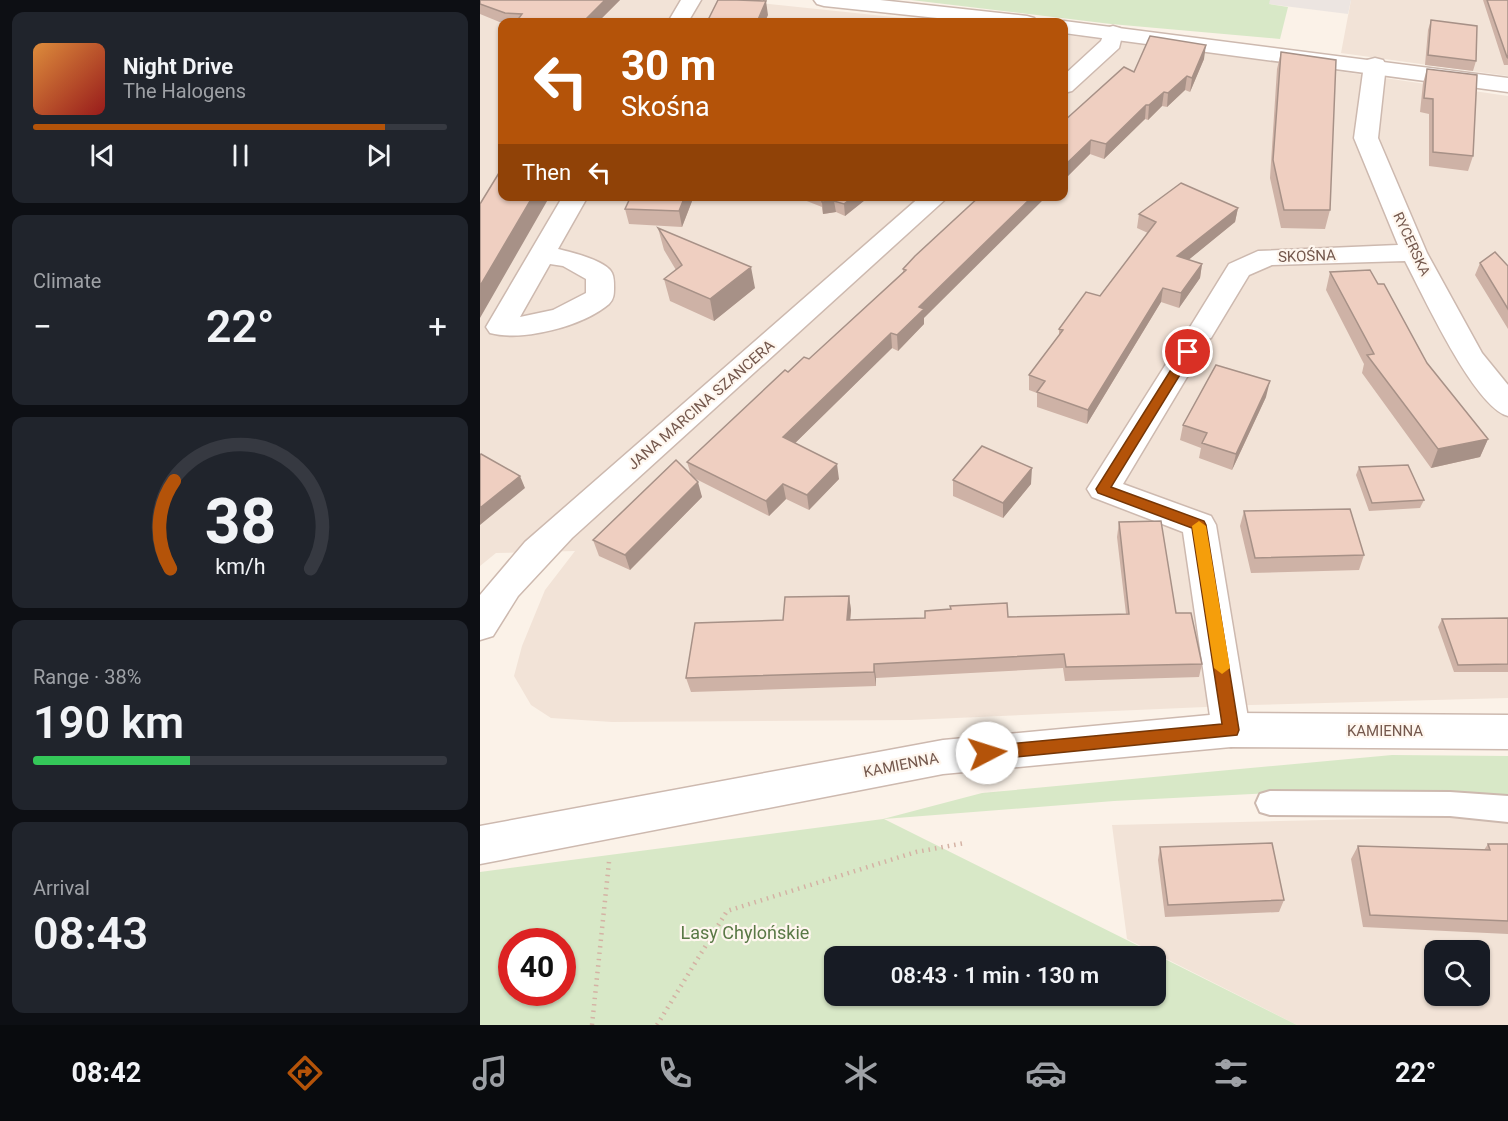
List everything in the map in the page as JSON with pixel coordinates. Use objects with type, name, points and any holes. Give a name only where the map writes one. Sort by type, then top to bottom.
[{"type":"street","points":[[680,18],[691,0]]},
{"type":"street","points":[[824,0],[990,18]]},
{"type":"street","points":[[1068,27],[1375,65],[1508,85]]},
{"type":"street","points":[[1068,82],[1112,43],[1113,32]]},
{"type":"street","name":"RYCERSKA","points":[[1375,65],[1366,138],[1414,253],[1470,357],[1508,406]]},
{"type":"street","points":[[542,254],[573,201]]},
{"type":"street","name":"JANA MARCINA SZANCERA","points":[[480,626],[492,604],[521,567],[560,529],[932,201]]},
{"type":"street","name":"SKOŚNA","points":[[1231,730],[1199,525],[1103,489],[1239,270],[1267,258],[1414,253]]},
{"type":"street","name":"KAMIENNA","points":[[480,845],[943,757],[1231,730],[1508,732]]},
{"type":"lane","points":[[1270,803],[1450,804],[1508,809]]},
{"type":"path","points":[[592,1025],[614,820]]},
{"type":"path","points":[[657,1025],[727,911],[916,852],[965,843]]},
{"type":"shaded area","points":[[488,0],[732,0],[903,18],[498,18],[498,201],[1068,201],[1068,35],[1166,46],[1508,96],[1508,698],[1251,705],[911,720],[612,722],[551,718],[531,705],[514,676],[522,646],[545,590],[575,551],[496,553],[480,566],[480,14]]},
{"type":"shaded area","points":[[1270,0],[1351,0],[1348,14],[1268,4]]},
{"type":"shaded area","points":[[1351,0],[1508,2],[1508,76],[1341,53]]},
{"type":"shaded area","points":[[1454,817],[1508,821],[1508,1025],[1297,1025],[1166,959],[1166,946],[1141,946],[1127,939],[1112,825]]},
{"type":"green space","points":[[911,0],[1270,0],[1269,4],[1288,7],[1280,39],[1061,18]]},
{"type":"green space","name":"Lasy Chylońskie","points":[[1392,755],[1508,756],[1508,801],[1330,790],[1114,801],[884,819],[1139,946],[824,946],[824,1006],[1166,1006],[1166,960],[1297,1025],[480,1025],[480,872],[883,819],[982,793]]},
{"type":"building","points":[[480,0],[605,0],[587,18],[519,18],[522,14],[505,13],[480,4]]},
{"type":"building","points":[[718,0],[766,1],[759,18],[709,18]]},
{"type":"building","points":[[1487,0],[1508,0],[1508,58],[1507,57]]},
{"type":"building","points":[[1431,20],[1477,26],[1476,61],[1428,55]]},
{"type":"building","points":[[1150,36],[1206,45],[1192,78],[1187,76],[1168,93],[1164,92],[1146,105],[1106,144],[1091,140],[1068,162],[1068,117],[1124,67],[1134,72]]},
{"type":"building","points":[[1281,52],[1336,60],[1330,210],[1284,210],[1273,160]]},
{"type":"building","points":[[1427,69],[1477,75],[1473,156],[1433,152],[1433,99],[1424,98]]},
{"type":"building","points":[[498,175],[498,201],[530,201],[480,286],[480,204]]},
{"type":"building","points":[[1181,183],[1238,208],[1177,256],[1202,264],[1181,293],[1163,288],[1088,410],[1037,392],[1045,381],[1029,375],[1063,330],[1059,329],[1086,292],[1100,296],[1156,222],[1139,214]]},
{"type":"building","points":[[629,201],[683,201],[679,211],[625,209]]},
{"type":"building","points":[[975,201],[1028,201],[919,307],[924,309],[897,335],[891,333],[783,437],[837,464],[807,495],[783,484],[766,501],[687,462],[785,370],[788,372],[804,357],[809,359],[906,270],[903,269]]},
{"type":"building","points":[[658,228],[751,267],[710,299],[664,279],[682,265]]},
{"type":"building","points":[[1495,252],[1508,266],[1508,309],[1480,263]]},
{"type":"building","points":[[1370,270],[1378,284],[1384,284],[1427,363],[1488,439],[1438,449],[1367,355],[1374,354],[1330,272]]},
{"type":"building","points":[[1216,365],[1270,381],[1236,454],[1202,443],[1207,433],[1183,425]]},
{"type":"building","points":[[982,446],[1032,468],[1003,503],[953,480]]},
{"type":"building","points":[[480,455],[520,476],[480,508]]},
{"type":"building","points":[[676,460],[698,482],[625,555],[593,540]]},
{"type":"building","points":[[1408,465],[1424,500],[1372,503],[1359,467]]},
{"type":"building","points":[[1350,509],[1364,555],[1255,558],[1244,511]]},
{"type":"building","points":[[1161,521],[1176,613],[1191,613],[1202,664],[1066,667],[1064,654],[874,664],[874,672],[686,678],[695,623],[783,620],[785,597],[849,596],[847,620],[925,618],[925,611],[951,609],[950,606],[1007,603],[1008,617],[1129,614],[1119,522]]},
{"type":"building","points":[[1508,618],[1508,664],[1458,665],[1442,619]]},
{"type":"building","points":[[1272,843],[1284,900],[1168,905],[1160,847]]},
{"type":"building","points":[[1488,844],[1508,844],[1508,921],[1370,915],[1358,846],[1490,850]]},
{"type":"slow traffic","points":[[1199,526],[1222,668]]},
{"type":"route","points":[[987,753],[1231,730],[1199,525],[1103,489],[1188,352]]}]
